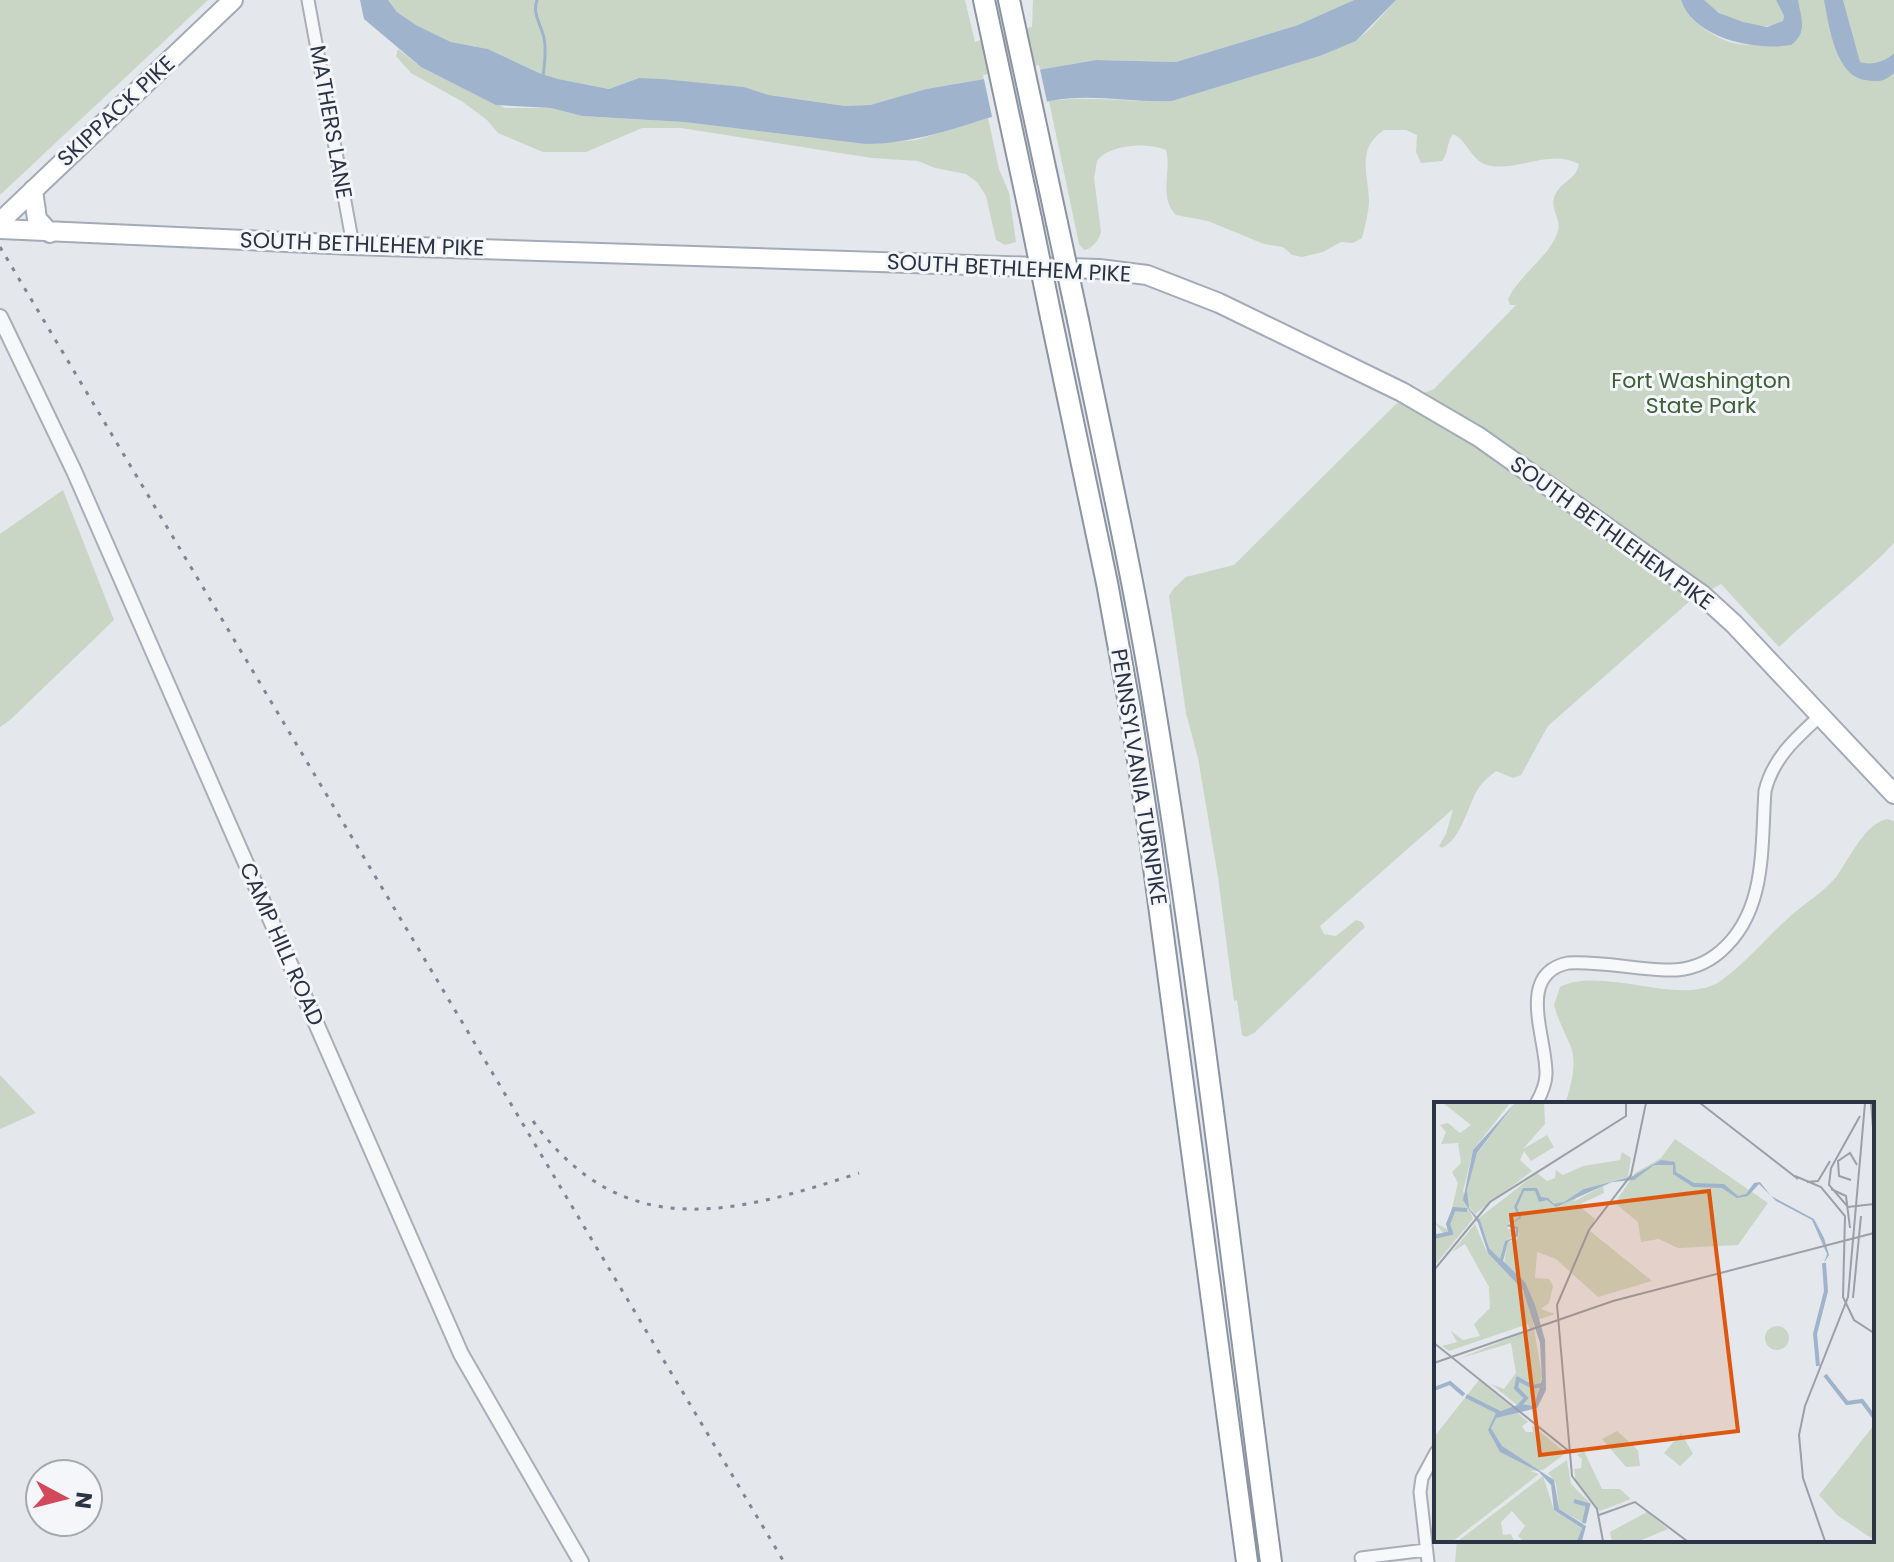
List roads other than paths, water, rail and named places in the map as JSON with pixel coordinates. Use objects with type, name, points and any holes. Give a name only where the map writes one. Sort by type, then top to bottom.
[{"type":"highway","name":"PENNSYLVANIA TURNPIKE","points":[[1010,6],[1131,575],[1163,760],[1271,1562]]},
{"type":"highway","name":"PENNSYLVANIA TURNPIKE","points":[[986,8],[1107,583],[1130,709],[1161,915],[1247,1562]]},
{"type":"main road","name":"SKIPPACK PIKE","points":[[0,222],[233,0]]},
{"type":"main road","points":[[33,190],[37,219],[50,233]]},
{"type":"main road","name":"SOUTH BETHLEHEM PIKE","points":[[0,229],[353,245],[1099,269],[1147,275],[1244,314],[1402,392],[1479,437],[1701,594],[1894,794]]},
{"type":"street","name":"MATHERS LANE","points":[[308,0],[353,245]]},
{"type":"street","name":"CAMP HILL ROAD","points":[[0,317],[74,471],[461,1354],[581,1562]]},
{"type":"street","points":[[1537,1102],[1546,1077],[1537,1003],[1538,989],[1544,978],[1555,968],[1568,963],[1666,971],[1691,968],[1709,961],[1731,942],[1746,922],[1756,896],[1765,791],[1770,775],[1788,746],[1820,716]]},
{"type":"street","points":[[1361,1558],[1427,1556],[1419,1502],[1421,1486],[1434,1457]]},
{"type":"water","points":[[360,0],[388,0],[397,12],[416,25],[451,42],[488,49],[558,79],[609,89],[639,78],[662,79],[744,87],[769,95],[845,106],[870,105],[926,89],[1096,60],[1176,62],[1298,25],[1354,0],[1396,0],[1356,41],[1320,56],[1172,101],[1095,98],[1050,101],[912,139],[865,144],[684,122],[582,116],[551,108],[496,105],[421,67],[364,19]]},
{"type":"water","points":[[1681,0],[1704,0],[1719,13],[1767,27],[1783,21],[1784,16],[1776,0],[1798,0],[1802,19],[1800,35],[1791,45],[1744,44],[1712,33],[1699,24]]},
{"type":"water","points":[[1824,0],[1843,0],[1860,62],[1878,62],[1894,53],[1894,73],[1884,80],[1874,81],[1855,76],[1847,69],[1835,48]]},
{"type":"waterway","points":[[537,0],[536,14],[545,48],[543,78]]},
{"type":"railway","points":[[0,247],[784,1562]]},
{"type":"railway","points":[[533,1121],[568,1161],[604,1187],[643,1203],[683,1209],[725,1207],[768,1200],[859,1173]]},
{"type":"park label","name":"Fort Washington State Park","points":[[1701,392]]}]
